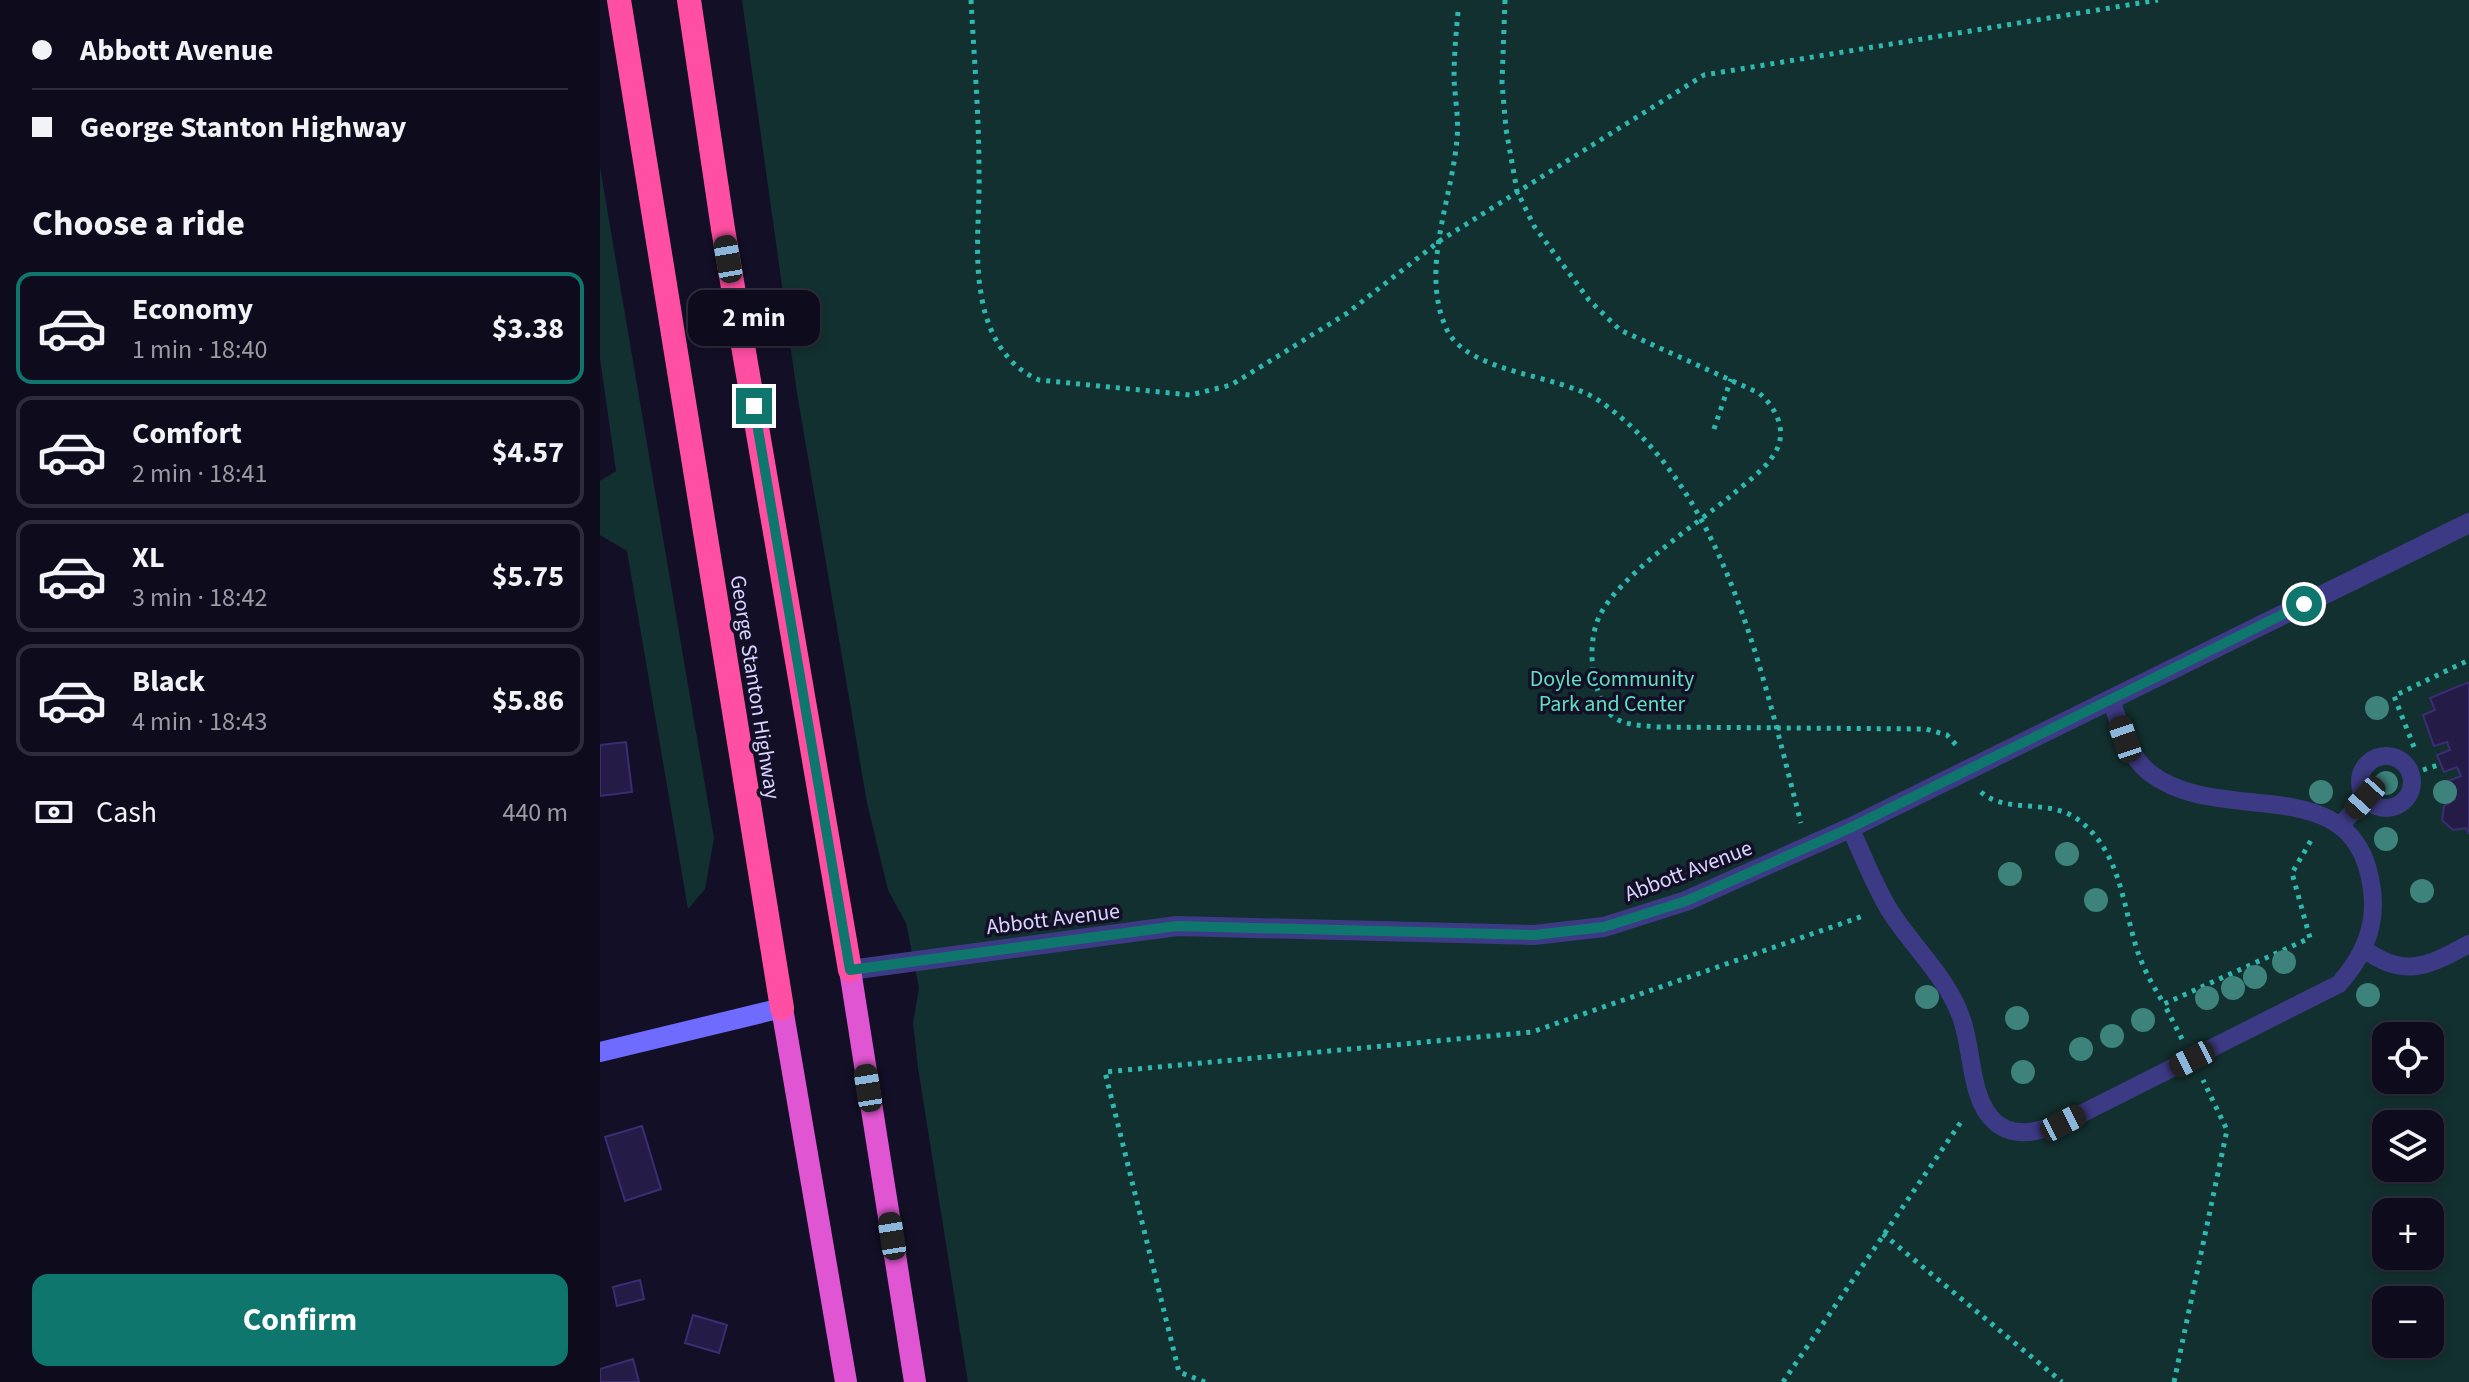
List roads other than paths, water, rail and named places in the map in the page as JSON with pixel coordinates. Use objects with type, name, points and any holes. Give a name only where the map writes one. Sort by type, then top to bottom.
[{"type":"highway","name":"George Stanton Highway","points":[[619,0],[782,1008],[846,1382]]},
{"type":"highway","name":"George Stanton Highway","points":[[689,0],[723,229],[850,970],[915,1382]]},
{"type":"main road","points":[[600,1052],[782,1008]]},
{"type":"street","name":"Abbott Avenue","points":[[850,970],[1177,926],[1534,935],[1604,927],[1686,901],[1850,828],[2469,523]]},
{"type":"lane","points":[[1850,828],[1888,907],[1947,988],[1961,1015],[1979,1095],[1994,1121],[2024,1133],[2041,1131],[2339,984],[2364,949],[2372,925],[2370,875],[2357,848],[2340,826],[2311,810],[2209,797],[2171,786],[2135,758],[2111,699]]},
{"type":"lane","points":[[2340,826],[2365,798]]},
{"type":"lane","points":[[2364,949],[2386,962],[2410,968],[2441,959],[2469,944]]},
{"type":"park label","name":"Doyle Community Park and Center","points":[[1612,690]]}]
